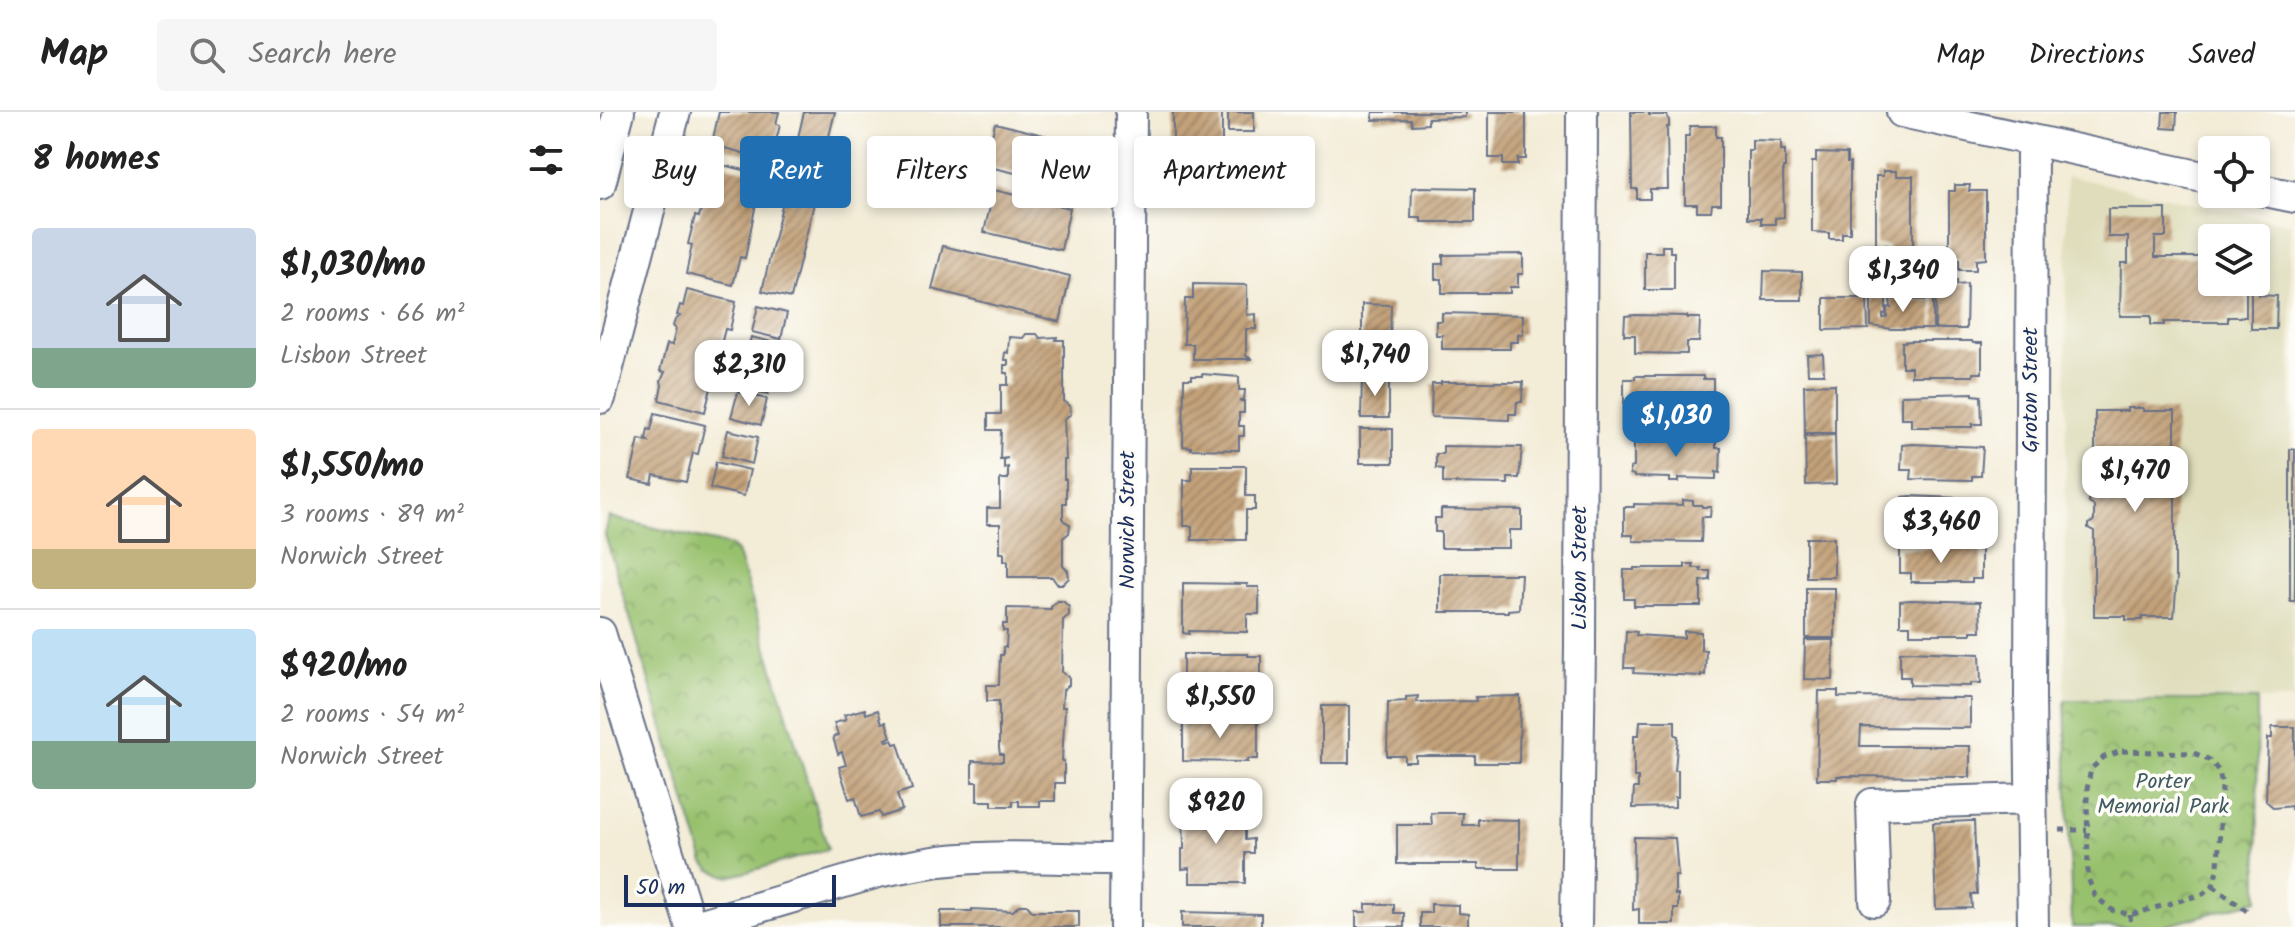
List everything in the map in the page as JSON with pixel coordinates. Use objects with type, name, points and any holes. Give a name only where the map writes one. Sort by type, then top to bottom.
[{"type":"street","points":[[600,184],[619,112]]},
{"type":"street","points":[[600,398],[675,112]]},
{"type":"street","name":"Norwich Street","points":[[1125,927],[1131,112]]},
{"type":"street","name":"Lisbon Street","points":[[1576,927],[1582,112]]},
{"type":"street","points":[[1902,112],[2198,176]]},
{"type":"street","name":"Groton Street","points":[[2032,141],[2030,680],[2033,927]]},
{"type":"street","points":[[2270,192],[2295,197]]},
{"type":"street","points":[[600,633],[692,927],[878,872],[909,866],[982,859],[1125,859]]},
{"type":"street","points":[[1875,901],[1872,804],[2031,799]]},
{"type":"path","points":[[2122,751],[2194,753],[2208,759],[2219,771],[2222,786],[2218,866],[2213,886],[2203,894],[2130,915],[2112,910],[2095,896],[2088,878],[2087,789],[2091,769],[2104,757],[2122,751]]},
{"type":"path","points":[[2060,830],[2087,830]]},
{"type":"path","points":[[2213,886],[2247,911]]},
{"type":"path","points":[[2130,915],[2131,927]]},
{"type":"shaded area","points":[[2067,176],[2198,204],[2198,208],[2216,208],[2290,224],[2293,700],[2065,700]]},
{"type":"green space","points":[[609,517],[731,546],[737,551],[828,849],[729,877],[711,870],[704,863],[605,535]]},
{"type":"green space","name":"Porter Memorial Park","points":[[2065,700],[2257,700],[2258,900],[2162,927],[2072,927]]},
{"type":"building","points":[[719,112],[779,112],[777,136],[740,136],[740,152],[724,148],[724,136],[714,136]]},
{"type":"building","points":[[804,112],[835,112],[829,136],[798,136]]},
{"type":"building","points":[[1173,112],[1222,112],[1222,136],[1173,136]]},
{"type":"building","points":[[1228,112],[1254,112],[1254,132],[1228,132]]},
{"type":"building","points":[[1373,112],[1465,112],[1465,117],[1428,118],[1428,124],[1412,125],[1411,119],[1373,120]]},
{"type":"building","points":[[1489,112],[1526,112],[1526,159],[1518,159],[1518,165],[1503,165],[1503,158],[1489,158]]},
{"type":"building","points":[[1631,112],[1667,115],[1669,121],[1668,189],[1650,189],[1650,199],[1637,199],[1637,189],[1632,189]]},
{"type":"building","points":[[2163,112],[2177,112],[2176,129],[2162,128]]},
{"type":"building","points":[[995,123],[1048,136],[1012,136],[1012,172],[996,169],[996,136],[992,136]]},
{"type":"building","points":[[1690,126],[1716,126],[1716,137],[1721,137],[1721,204],[1712,204],[1711,211],[1697,211],[1697,204],[1685,204],[1685,136],[1689,136]]},
{"type":"building","points":[[1752,140],[1781,141],[1781,150],[1785,150],[1784,217],[1775,218],[1775,224],[1761,224],[1761,218],[1748,218],[1748,150],[1752,150]]},
{"type":"building","points":[[1816,153],[1847,154],[1847,163],[1850,163],[1850,233],[1842,233],[1842,239],[1829,239],[1829,233],[1812,232],[1812,162],[1816,162]]},
{"type":"building","points":[[724,165],[740,169],[740,208],[755,208],[745,258],[740,257],[733,285],[686,274],[692,245],[688,244],[695,216],[699,217],[701,208],[724,208]]},
{"type":"building","points":[[1883,171],[1896,171],[1896,176],[1913,176],[1913,245],[1903,245],[1903,255],[1888,255],[1888,245],[1876,245],[1876,176],[1883,176]]},
{"type":"building","points":[[1955,185],[1970,185],[1969,191],[1986,191],[1986,259],[1976,260],[1976,270],[1959,270],[1959,260],[1949,260],[1949,191],[1955,191]]},
{"type":"building","points":[[1412,188],[1475,188],[1475,222],[1421,222],[1421,218],[1411,218]]},
{"type":"building","points":[[996,190],[1012,194],[1012,208],[1070,208],[1061,250],[984,232],[990,208],[996,208]]},
{"type":"building","points":[[781,208],[813,208],[791,298],[762,291]]},
{"type":"building","points":[[2108,209],[2166,209],[2166,237],[2155,237],[2155,257],[2198,257],[2198,296],[2246,296],[2246,317],[2228,317],[2228,322],[2164,322],[2164,325],[2151,325],[2151,316],[2120,316],[2121,263],[2128,263],[2128,237],[2108,237]]},
{"type":"building","points":[[943,246],[1070,276],[1060,322],[932,289]]},
{"type":"building","points":[[1662,246],[1670,246],[1670,252],[1674,252],[1674,290],[1645,290],[1645,252],[1662,252]]},
{"type":"building","points":[[1523,254],[1523,274],[1518,274],[1518,287],[1510,287],[1510,293],[1442,293],[1442,279],[1435,279],[1435,264],[1443,264],[1443,255]]},
{"type":"building","points":[[1764,271],[1802,272],[1802,300],[1763,300]]},
{"type":"building","points":[[1936,280],[1957,280],[1957,285],[1967,284],[1966,329],[1935,329]]},
{"type":"building","points":[[1193,284],[1247,285],[1247,315],[1256,314],[1256,329],[1246,329],[1246,356],[1252,359],[1193,359],[1193,344],[1184,344],[1185,299],[1193,299]]},
{"type":"building","points":[[687,290],[736,302],[730,330],[725,329],[718,356],[726,358],[719,386],[712,384],[705,412],[659,400],[665,372],[660,371],[667,344],[672,345],[676,329],[673,326],[680,316],[677,315]]},
{"type":"building","points":[[2251,296],[2277,296],[2276,329],[2251,329]]},
{"type":"building","points":[[1824,298],[1867,298],[1868,329],[1824,330]]},
{"type":"building","points":[[1871,298],[1886,299],[1883,318],[1887,317],[1887,307],[1891,308],[1890,299],[1933,300],[1933,329],[1871,326]]},
{"type":"building","points":[[1362,304],[1391,305],[1390,344],[1362,344]]},
{"type":"building","points":[[758,306],[787,313],[781,339],[752,332]]},
{"type":"building","points":[[1442,313],[1523,315],[1523,334],[1518,334],[1518,342],[1510,342],[1510,349],[1442,349],[1442,335],[1436,335],[1436,321],[1442,321]]},
{"type":"building","points":[[1625,316],[1700,318],[1699,342],[1687,342],[1687,354],[1635,353],[1635,335],[1624,335]]},
{"type":"building","points":[[1026,334],[1064,340],[1064,401],[1070,406],[1071,414],[1064,419],[1066,503],[1063,503],[1063,520],[1070,525],[1069,533],[1063,538],[1063,566],[1069,578],[1063,584],[1057,584],[1052,577],[1008,577],[1008,561],[1004,561],[1004,553],[1000,553],[1000,524],[987,524],[987,508],[1000,508],[1000,479],[1008,479],[1004,459],[1008,458],[1000,459],[1001,430],[988,430],[988,414],[1001,414],[1001,385],[1008,385],[1004,365],[1008,365],[1008,360],[1004,360],[1005,352],[1008,353],[1009,337],[1023,338]]},
{"type":"building","points":[[751,337],[780,344],[768,394],[739,386]]},
{"type":"building","points":[[1902,342],[1982,343],[1982,373],[1973,373],[1973,376],[1911,376],[1911,367],[1902,367]]},
{"type":"building","points":[[1823,354],[1824,374],[1808,374],[1807,355]]},
{"type":"building","points":[[1202,374],[1239,377],[1239,390],[1245,390],[1244,400],[1239,400],[1244,402],[1244,413],[1239,413],[1239,426],[1244,426],[1244,436],[1239,436],[1239,450],[1191,449],[1183,446],[1184,379]]},
{"type":"building","points":[[1635,376],[1703,376],[1703,379],[1713,379],[1713,404],[1703,404],[1702,414],[1624,411],[1624,379],[1635,379]]},
{"type":"building","points":[[1362,378],[1389,378],[1389,418],[1361,418]]},
{"type":"building","points":[[1523,382],[1522,402],[1517,402],[1516,414],[1509,414],[1509,420],[1431,417],[1432,384]]},
{"type":"building","points":[[1835,384],[1835,433],[1805,433],[1804,385]]},
{"type":"building","points":[[738,392],[767,399],[761,425],[731,417]]},
{"type":"building","points":[[1973,393],[1981,396],[1982,424],[1972,424],[1972,427],[1911,427],[1911,418],[1901,418],[1901,395]]},
{"type":"building","points":[[2127,408],[2175,411],[2177,577],[2174,617],[2126,620],[2126,616],[2094,616],[2094,531],[2088,528],[2088,524],[2094,521],[2094,506],[2089,499],[2095,497],[2095,411],[2127,411]]},
{"type":"building","points":[[655,413],[705,425],[698,454],[693,453],[686,482],[654,475],[652,484],[630,479],[639,439],[648,441],[648,429],[651,430]]},
{"type":"building","points":[[1360,429],[1393,429],[1393,463],[1360,463]]},
{"type":"building","points":[[728,430],[758,437],[752,464],[722,456]]},
{"type":"building","points":[[1835,435],[1836,484],[1806,485],[1805,436]]},
{"type":"building","points":[[1634,439],[1716,441],[1716,448],[1721,448],[1720,473],[1716,472],[1716,479],[1679,478],[1679,482],[1670,482],[1670,478],[1634,477],[1630,474],[1630,468],[1634,467]]},
{"type":"building","points":[[1902,445],[1983,447],[1981,476],[1972,476],[1972,480],[1911,479],[1912,470],[1901,470]]},
{"type":"building","points":[[1443,446],[1522,447],[1519,478],[1508,478],[1508,484],[1443,483],[1443,469],[1436,468],[1436,454],[1443,454]]},
{"type":"building","points":[[2290,449],[2295,449],[2295,601],[2290,601]]},
{"type":"building","points":[[716,462],[750,470],[744,496],[710,488]]},
{"type":"building","points":[[1192,466],[1246,466],[1246,496],[1255,496],[1255,510],[1246,510],[1246,540],[1192,540],[1192,526],[1184,526],[1184,480],[1192,480]]},
{"type":"building","points":[[1902,497],[1981,499],[1981,527],[1972,527],[1972,531],[1911,530],[1911,522],[1901,522]]},
{"type":"building","points":[[1683,500],[1693,501],[1693,505],[1711,507],[1710,517],[1702,517],[1701,542],[1633,541],[1633,535],[1624,535],[1624,507],[1634,507],[1634,504],[1683,505]]},
{"type":"building","points":[[1441,509],[1522,510],[1522,530],[1509,530],[1509,548],[1441,548],[1441,532],[1435,532],[1435,518],[1441,518]]},
{"type":"building","points":[[1806,538],[1834,538],[1834,577],[1806,577]]},
{"type":"building","points":[[1900,549],[1981,550],[1981,579],[1972,579],[1972,582],[1911,582],[1911,573],[1900,573]]},
{"type":"building","points":[[1685,564],[1693,564],[1693,568],[1701,568],[1701,571],[1710,571],[1710,580],[1701,581],[1701,606],[1634,606],[1634,599],[1624,599],[1624,570],[1685,568]]},
{"type":"building","points":[[1440,574],[1521,574],[1519,609],[1508,612],[1440,612]]},
{"type":"building","points":[[1183,583],[1259,587],[1259,614],[1247,614],[1247,632],[1183,633]]},
{"type":"building","points":[[1806,588],[1835,588],[1835,638],[1806,638]]},
{"type":"building","points":[[1057,601],[1063,601],[1069,607],[1069,615],[1063,620],[1062,672],[1069,677],[1069,685],[1063,690],[1062,707],[1065,707],[1064,783],[1055,783],[1055,801],[1040,801],[1040,806],[1019,806],[1019,801],[1013,801],[1013,806],[992,806],[992,801],[977,801],[977,782],[972,782],[972,761],[1003,762],[999,748],[999,701],[987,701],[987,685],[999,685],[1000,655],[1006,647],[1007,631],[1003,631],[1003,624],[1007,624],[1007,608],[1051,609]]},
{"type":"building","points":[[1900,601],[1980,602],[1981,631],[1971,631],[1971,634],[1910,634],[1910,625],[1900,625]]},
{"type":"building","points":[[1626,631],[1637,632],[1636,635],[1684,638],[1684,631],[1701,632],[1701,650],[1706,650],[1705,675],[1633,673],[1634,668],[1624,668]]},
{"type":"building","points":[[1805,640],[1834,640],[1833,680],[1804,679]]},
{"type":"building","points":[[1900,652],[1980,654],[1981,683],[1971,683],[1971,686],[1910,685],[1910,677],[1900,677]]},
{"type":"building","points":[[1183,654],[1261,656],[1261,684],[1249,684],[1249,697],[1183,697]]},
{"type":"building","points":[[1819,691],[1838,691],[1838,697],[1970,698],[1970,728],[1861,727],[1860,746],[1970,746],[1970,777],[1837,776],[1837,779],[1817,779]]},
{"type":"building","points":[[1418,696],[1417,702],[1476,701],[1475,697],[1520,696],[1519,763],[1475,763],[1475,756],[1416,756],[1416,762],[1405,762],[1405,756],[1387,756],[1388,702],[1406,701],[1406,697]]},
{"type":"building","points":[[1322,706],[1349,706],[1349,763],[1322,763]]},
{"type":"building","points":[[865,709],[866,714],[878,710],[882,723],[886,722],[891,737],[886,739],[898,743],[912,789],[897,794],[902,810],[881,817],[879,812],[861,817],[855,797],[849,799],[839,767],[846,765],[842,752],[838,754],[833,737],[838,735],[834,723],[846,720],[844,715]]},
{"type":"building","points":[[1183,718],[1248,718],[1248,721],[1258,721],[1258,759],[1248,759],[1248,762],[1183,761]]},
{"type":"building","points":[[1640,721],[1675,721],[1675,735],[1678,736],[1675,770],[1678,770],[1678,797],[1675,797],[1675,807],[1633,808],[1634,788],[1638,788],[1638,777],[1634,777],[1634,735],[1639,735]]},
{"type":"building","points":[[2272,727],[2295,727],[2295,809],[2291,809],[2292,806],[2274,808],[2266,801],[2268,738],[2272,738]]},
{"type":"building","points":[[1191,808],[1245,808],[1245,840],[1253,839],[1253,853],[1245,853],[1245,883],[1190,883],[1190,868],[1182,869],[1182,849],[1183,823],[1191,823]]},
{"type":"building","points":[[1431,813],[1463,813],[1462,825],[1478,825],[1478,819],[1519,820],[1519,869],[1478,869],[1478,864],[1397,864],[1397,825],[1432,825]]},
{"type":"building","points":[[1974,821],[1977,894],[1971,894],[1972,908],[1936,909],[1933,823]]},
{"type":"building","points":[[1634,837],[1675,838],[1678,876],[1675,876],[1675,895],[1678,895],[1678,909],[1674,909],[1674,924],[1639,924],[1639,909],[1633,910]]},
{"type":"building","points":[[1366,904],[1394,904],[1394,913],[1404,913],[1404,927],[1356,927],[1356,912],[1366,912]]},
{"type":"building","points":[[1431,904],[1458,905],[1458,913],[1468,914],[1468,927],[1420,927],[1420,913],[1431,913]]},
{"type":"building","points":[[1019,905],[1027,905],[1032,911],[1079,911],[1079,927],[941,927],[941,911],[1013,911]]},
{"type":"building","points":[[1182,912],[1261,914],[1261,927],[1182,927]]}]
